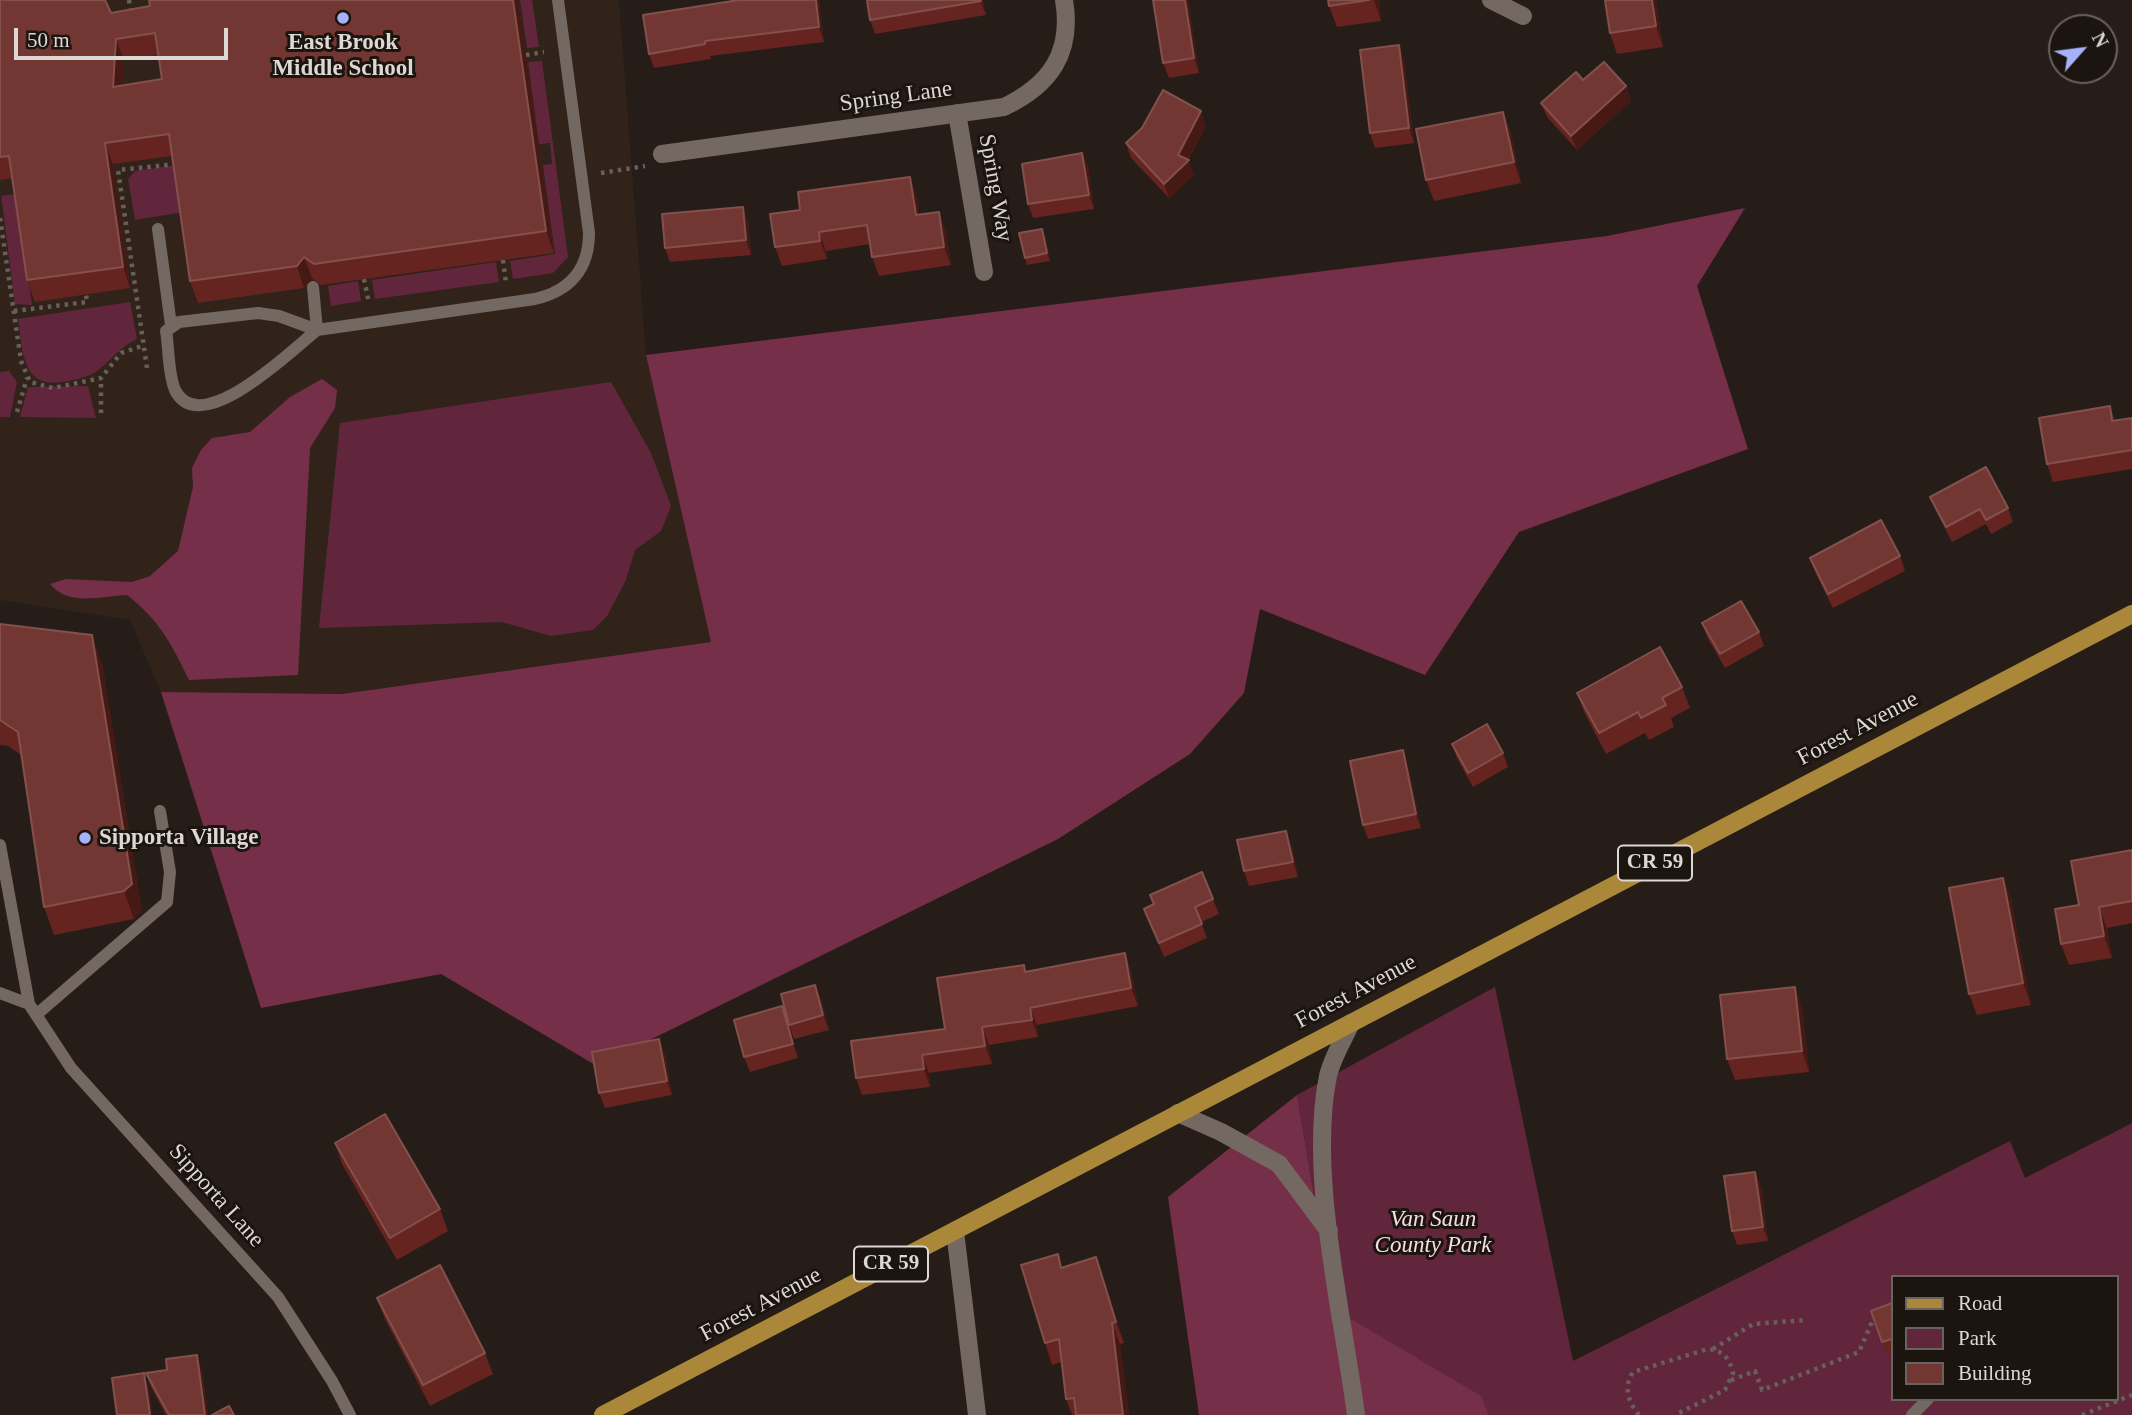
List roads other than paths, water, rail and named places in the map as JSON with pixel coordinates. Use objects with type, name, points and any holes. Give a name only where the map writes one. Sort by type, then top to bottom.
[{"type":"main road","name":"Forest Avenue","points":[[603,1415],[2132,614]]},
{"type":"street","name":"Spring Lane","points":[[662,154],[1004,107],[1029,95],[1048,77],[1061,55],[1066,34],[1064,0]]},
{"type":"street","points":[[1492,0],[1523,16]]},
{"type":"street","name":"Spring Way","points":[[957,113],[984,272]]},
{"type":"street","points":[[1351,1023],[1328,1074],[1321,1129],[1329,1231],[1356,1415]]},
{"type":"street","points":[[1178,1113],[1221,1132],[1279,1164],[1329,1231]]},
{"type":"street","points":[[955,1230],[977,1415]]},
{"type":"lane","points":[[317,330],[231,398],[201,406],[187,402],[176,390],[166,331],[172,325],[258,313],[317,330],[555,294],[573,282],[589,250],[558,0]]},
{"type":"lane","points":[[158,229],[172,325]]},
{"type":"lane","points":[[313,286],[317,330]]},
{"type":"lane","points":[[33,1009],[167,902],[170,872],[160,811]]},
{"type":"lane","points":[[0,845],[33,1009]]},
{"type":"lane","points":[[0,993],[33,1009]]},
{"type":"lane","name":"Sipporta Lane","points":[[33,1009],[71,1068],[278,1297],[332,1381],[349,1415]]},
{"type":"lane","points":[[1912,1415],[1926,1401]]},
{"type":"place","name":"East Brook Middle School","points":[[343,18]]},
{"type":"place","name":"Sipporta Village","points":[[85,838]]},
{"type":"park label","name":"Van Saun County Park","points":[[1433,1233]]}]
